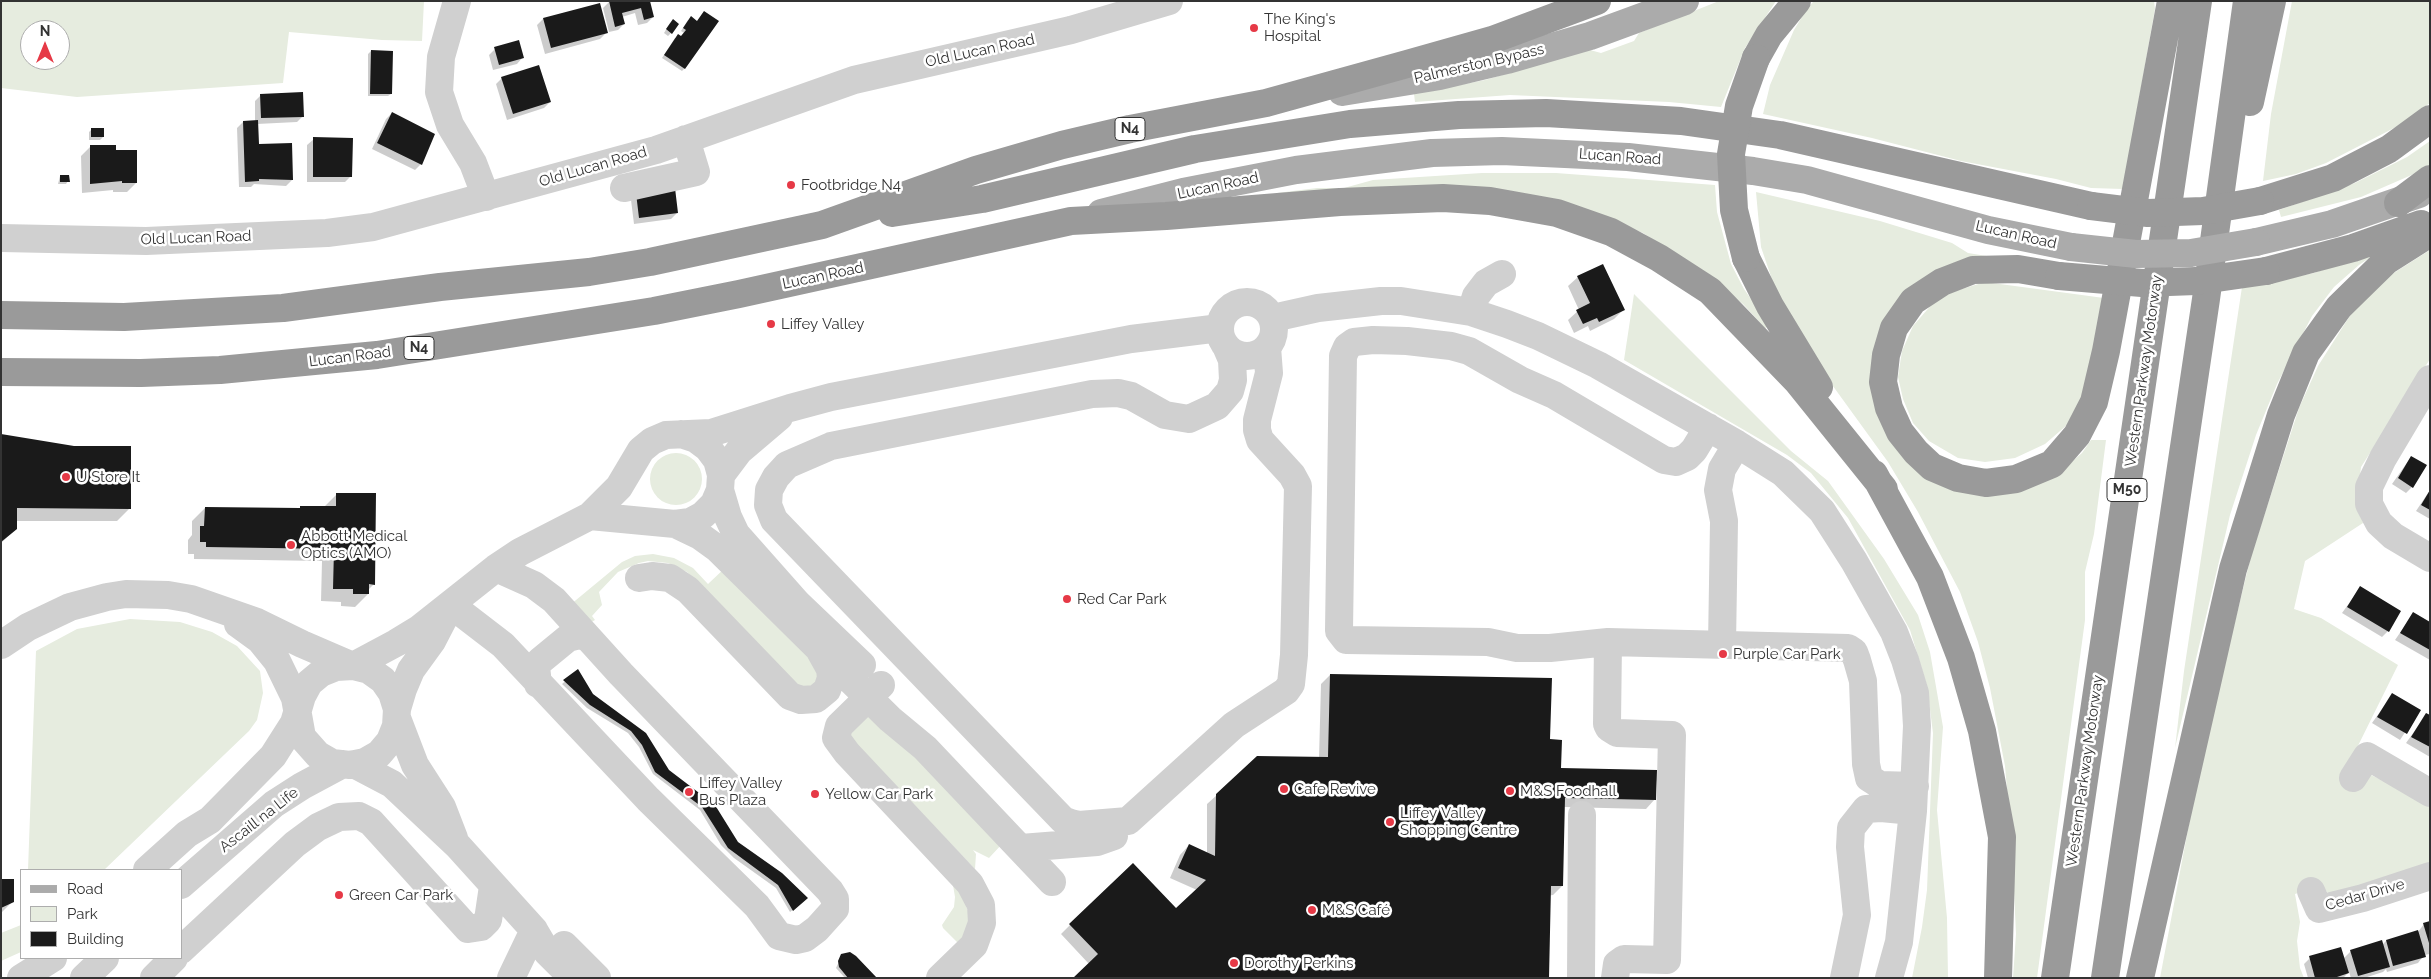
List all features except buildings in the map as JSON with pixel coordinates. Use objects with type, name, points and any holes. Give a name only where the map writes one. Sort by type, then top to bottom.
[{"type":"highway","points":[[1266,103],[1492,40],[1596,1]]},
{"type":"highway","points":[[1797,1],[1770,34],[1756,58],[1739,106],[1730,154],[1734,210],[1746,258],[1787,335],[1884,489],[1930,577],[1961,658],[1982,731],[2002,837],[1998,978]]},
{"type":"highway","points":[[2170,1],[2106,351],[2094,402],[2077,436],[2052,464],[2016,480],[1986,483],[1958,478],[1932,467],[1916,452],[1900,432],[1889,408],[1883,382],[1886,355],[1894,328],[1914,301],[1942,282],[1973,270],[2018,269],[2059,276],[2142,283],[2196,281],[2266,270],[2353,248],[2430,221]]},
{"type":"highway","name":"Western Parkway Motorway","points":[[2055,978],[2198,1]]},
{"type":"highway","points":[[2105,978],[2206,299],[2247,1]]},
{"type":"highway","points":[[2206,299],[2272,1]]},
{"type":"highway","name":"N4","points":[[1,315],[72,317],[177,315],[318,304],[440,288],[589,272],[710,250],[822,225],[976,170],[1033,153],[1130,129],[1266,103]]},
{"type":"highway","points":[[822,225],[982,198],[1195,149],[1350,124],[1459,115],[1537,113],[1681,121],[1780,135],[2091,206],[2148,213],[2194,212],[2260,201],[2333,178],[2389,149],[2430,119]]},
{"type":"highway","points":[[2398,203],[2430,179]]},
{"type":"highway","points":[[1071,220],[1166,216],[1340,202],[1443,198],[1490,201],[1557,213],[1611,232],[1659,258],[1710,291],[1797,381],[1884,489]]},
{"type":"highway","name":"Lucan Road","points":[[1,372],[62,374],[210,370],[298,364],[377,355],[654,311],[730,296],[1071,220]]},
{"type":"highway","points":[[2140,978],[2233,569],[2281,415],[2306,353],[2339,307],[2386,261],[2430,233]]},
{"type":"main road","name":"Palmerston Bypass","points":[[1266,103],[1440,76],[1590,36],[1685,1]]},
{"type":"main road","name":"Lucan Road","points":[[1071,220],[1182,192],[1296,170],[1432,153],[1502,151],[1628,157],[1752,171],[1807,180],[1988,230],[2071,247],[2136,254],[2191,253],[2294,234],[2398,203],[2430,190]]},
{"type":"street","points":[[457,1],[441,57],[439,92],[450,125],[473,163],[486,197]]},
{"type":"street","name":"Old Lucan Road","points":[[1,238],[146,241],[326,233],[373,226],[656,150],[854,80],[1071,30],[1169,1]]},
{"type":"street","points":[[624,188],[696,172],[686,139]]},
{"type":"street","points":[[1470,312],[1476,296],[1486,283],[1502,274]]},
{"type":"street","points":[[1273,318],[1318,308],[1381,301],[1401,301],[1470,312],[1561,346],[1708,427],[1783,472],[1822,511],[1879,604],[1905,660],[1915,693],[1917,726],[1914,799],[1899,942],[1889,978]]},
{"type":"street","points":[[1128,821],[1079,825],[1063,820],[774,520],[768,505],[769,490],[776,477],[787,465],[831,446],[1092,394],[1118,393],[1131,396],[1165,415],[1188,418],[1216,406],[1230,392],[1232,360],[1223,337],[1226,311],[1242,302],[1260,305],[1273,318],[1274,334],[1267,347],[1254,355],[1238,355],[1223,337]]},
{"type":"street","points":[[148,869],[188,834],[192,816],[215,793],[232,782],[249,780],[273,756],[289,732],[298,713],[302,696],[315,678],[336,667],[353,666],[419,629],[496,568],[557,532],[590,516],[620,487],[641,450],[652,441],[666,435],[711,433],[790,408],[831,398],[1131,339],[1223,337]]},
{"type":"street","points":[[1708,427],[1694,450],[1687,457],[1676,462],[1664,460],[1554,395],[1520,380],[1469,351],[1433,343],[1373,340],[1354,342],[1347,347],[1343,356],[1338,625],[1342,637],[1346,640],[1488,642],[1517,648],[1550,648],[1608,642],[1848,648],[1854,652],[1863,681],[1866,764],[1869,778],[1880,785],[1914,799]]},
{"type":"street","points":[[1021,848],[1112,838],[1128,821],[1234,725],[1286,691],[1291,684],[1294,655],[1298,486],[1292,475],[1260,440],[1257,430],[1257,420],[1269,373],[1267,347]]},
{"type":"street","points":[[2430,379],[2369,487],[2369,504],[2379,524],[2393,536],[2430,558]]},
{"type":"street","points":[[590,516],[667,523],[690,522],[703,515],[714,504],[720,483],[739,451],[790,408]]},
{"type":"street","points":[[681,434],[696,439],[708,448],[717,460],[728,516],[736,534],[876,690],[890,719],[925,748],[1052,882]]},
{"type":"street","points":[[1722,645],[1724,521],[1718,490],[1722,469],[1737,444]]},
{"type":"street","points":[[632,468],[632,490],[637,503],[646,514],[700,536],[718,549],[820,651],[876,690]]},
{"type":"street","points":[[451,605],[496,639],[648,799],[758,906],[779,936],[796,940],[805,938],[817,929],[835,909],[834,899],[830,891],[588,638],[561,607],[540,589],[496,568]]},
{"type":"street","points":[[639,578],[652,576],[670,578],[688,590],[790,696],[801,700],[816,699],[827,690],[831,678],[830,669],[820,651]]},
{"type":"street","points":[[1,645],[48,616],[107,597],[145,594],[168,595],[217,608],[257,622],[353,666],[369,670],[383,680],[392,692],[397,714],[415,765],[442,807],[458,846]]},
{"type":"street","points":[[217,608],[260,640],[278,661],[295,698],[302,737],[311,748],[318,755],[332,763],[349,764],[365,762],[379,754],[390,741],[411,670],[432,641],[451,605]]},
{"type":"street","points":[[538,684],[536,667],[540,661],[568,638],[580,635],[588,638]]},
{"type":"street","points":[[1608,642],[1607,724],[1609,728],[1617,733],[1672,735],[1667,960],[1619,960],[1615,978]]},
{"type":"street","points":[[876,690],[839,726],[836,732],[838,742],[970,884],[981,905],[982,923],[974,944],[940,978]]},
{"type":"street","points":[[2353,778],[2367,756],[2430,793]]},
{"type":"street","points":[[349,764],[392,784],[458,846],[534,930],[541,946],[573,978]]},
{"type":"street","name":"Ascaill na Life","points":[[182,884],[274,804],[302,786],[349,764]]},
{"type":"street","points":[[1844,978],[1857,915],[1850,847],[1851,828],[1866,809],[1881,808],[1914,799]]},
{"type":"street","points":[[1581,978],[1582,815]]},
{"type":"street","points":[[182,949],[295,844],[318,827],[339,817],[359,816],[371,822],[468,929],[481,927],[488,920],[493,886]]},
{"type":"street","name":"Cedar Drive","points":[[2311,891],[2319,909],[2363,898],[2430,876]]},
{"type":"street","points":[[511,978],[534,930]]},
{"type":"street","points":[[534,930],[555,937],[597,978]]},
{"type":"street","points":[[22,978],[51,959]]},
{"type":"street","points":[[84,978],[104,959]]},
{"type":"street","points":[[154,978],[173,959]]},
{"type":"green space","points":[[1,1],[424,1],[422,41],[382,40],[289,32],[283,83],[77,97],[1,88]]},
{"type":"green space","points":[[1719,1],[1776,1],[1745,48],[1721,107],[1669,102],[1510,95],[1415,102],[1414,94],[1485,80],[1590,50],[1601,53],[1634,41],[1639,33]]},
{"type":"green space","points":[[1814,1],[2154,1],[2155,9],[2123,189],[2091,188],[2056,179],[1961,161],[1872,138],[1763,114],[1770,85],[1794,30],[1808,7]]},
{"type":"green space","points":[[2292,1],[2430,1],[2430,103],[2398,126],[2326,163],[2296,174],[2263,181],[2271,114]]},
{"type":"green space","points":[[2430,141],[2430,167],[2361,197],[2281,217],[2279,210],[2355,183],[2407,157]]},
{"type":"green space","points":[[1482,173],[1556,173],[1715,185],[1717,212],[1731,264],[1744,289],[1770,326],[1765,328],[1743,304],[1697,268],[1643,233],[1580,208],[1277,193],[1317,188],[1344,188],[1373,180]]},
{"type":"green space","points":[[1756,192],[1880,221],[1952,243],[1968,253],[2005,259],[1966,263],[1877,344],[1917,468],[2061,471],[2082,453],[2091,440],[2106,440],[2094,534],[2085,572],[2085,620],[2037,978],[2013,978],[2016,934],[2012,848],[2005,766],[1990,688],[1978,642],[1960,592],[1918,512],[1888,462],[1809,353],[1780,303],[1761,247]]},
{"type":"green space","points":[[2387,246],[2359,265],[2334,287],[2312,316],[2277,384],[2256,435],[2230,515],[2175,748],[2184,671],[2242,287],[2314,273]]},
{"type":"green space","points":[[2430,250],[2430,359],[2361,467],[2358,493],[2363,523],[2305,561],[2294,609],[2321,618],[2398,665],[2345,772],[2369,774],[2430,804],[2430,864],[2331,896],[2321,886],[2295,894],[2300,922],[2297,941],[2300,968],[2304,978],[2160,978],[2192,808],[2230,642],[2251,556],[2299,408],[2318,366],[2351,314],[2389,276]]},
{"type":"green space","points":[[1985,282],[2104,298],[2084,395],[2067,425],[2045,444],[2015,458],[1985,462],[1958,458],[1929,441],[1913,423],[1903,399],[1898,377],[1902,351],[1913,326],[1933,303],[1952,292]]},
{"type":"green space","points":[[1634,294],[1791,451],[1828,481],[1884,559],[1918,615],[1930,652],[1943,727],[1937,810],[1947,918],[1948,978],[1912,978],[1927,890],[1933,733],[1927,686],[1910,630],[1848,518],[1811,473],[1787,455],[1624,360]]},
{"type":"green space","points":[[671,453],[681,453],[695,460],[702,474],[702,484],[695,498],[681,505],[671,505],[661,501],[654,494],[650,484],[650,474],[654,464],[661,457]]},
{"type":"green space","points":[[653,554],[674,558],[693,568],[708,584],[726,567],[820,666],[824,680],[804,691],[687,572],[668,563],[648,561],[618,572],[599,592],[602,605],[592,616],[595,620],[588,624],[570,605],[622,562],[635,556]]},
{"type":"green space","points":[[130,619],[180,622],[212,632],[237,646],[260,671],[263,693],[257,720],[249,731],[105,869],[28,869],[36,651],[77,629]]},
{"type":"green space","points":[[869,711],[1002,844],[989,858],[973,850],[976,854],[975,869],[847,735]]},
{"type":"green space","points":[[957,882],[973,924],[958,943],[942,925],[954,907],[953,885]]},
{"type":"green space","points":[[20,925],[20,952],[1,961],[1,933]]},
{"type":"place","name":"The King's Hospital","points":[[1254,28]]},
{"type":"place","name":"Footbridge N4","points":[[791,185]]},
{"type":"place","name":"Liffey Valley","points":[[771,324]]},
{"type":"place","name":"U Store It","points":[[66,477]]},
{"type":"place","name":"Abbott Medical Optics (AMO)","points":[[291,545]]},
{"type":"place","name":"Red Car Park","points":[[1067,599]]},
{"type":"place","name":"Purple Car Park","points":[[1723,654]]},
{"type":"place","name":"Cafe Revive","points":[[1284,789]]},
{"type":"place","name":"M&S Foodhall","points":[[1510,791]]},
{"type":"place","name":"Liffey Valley Bus Plaza","points":[[689,792]]},
{"type":"place","name":"Yellow Car Park","points":[[815,794]]},
{"type":"place","name":"Liffey Valley Shopping Centre","points":[[1390,822]]},
{"type":"place","name":"Green Car Park","points":[[339,895]]},
{"type":"place","name":"M&S Café","points":[[1312,910]]},
{"type":"place","name":"Dorothy Perkins","points":[[1234,963]]}]
